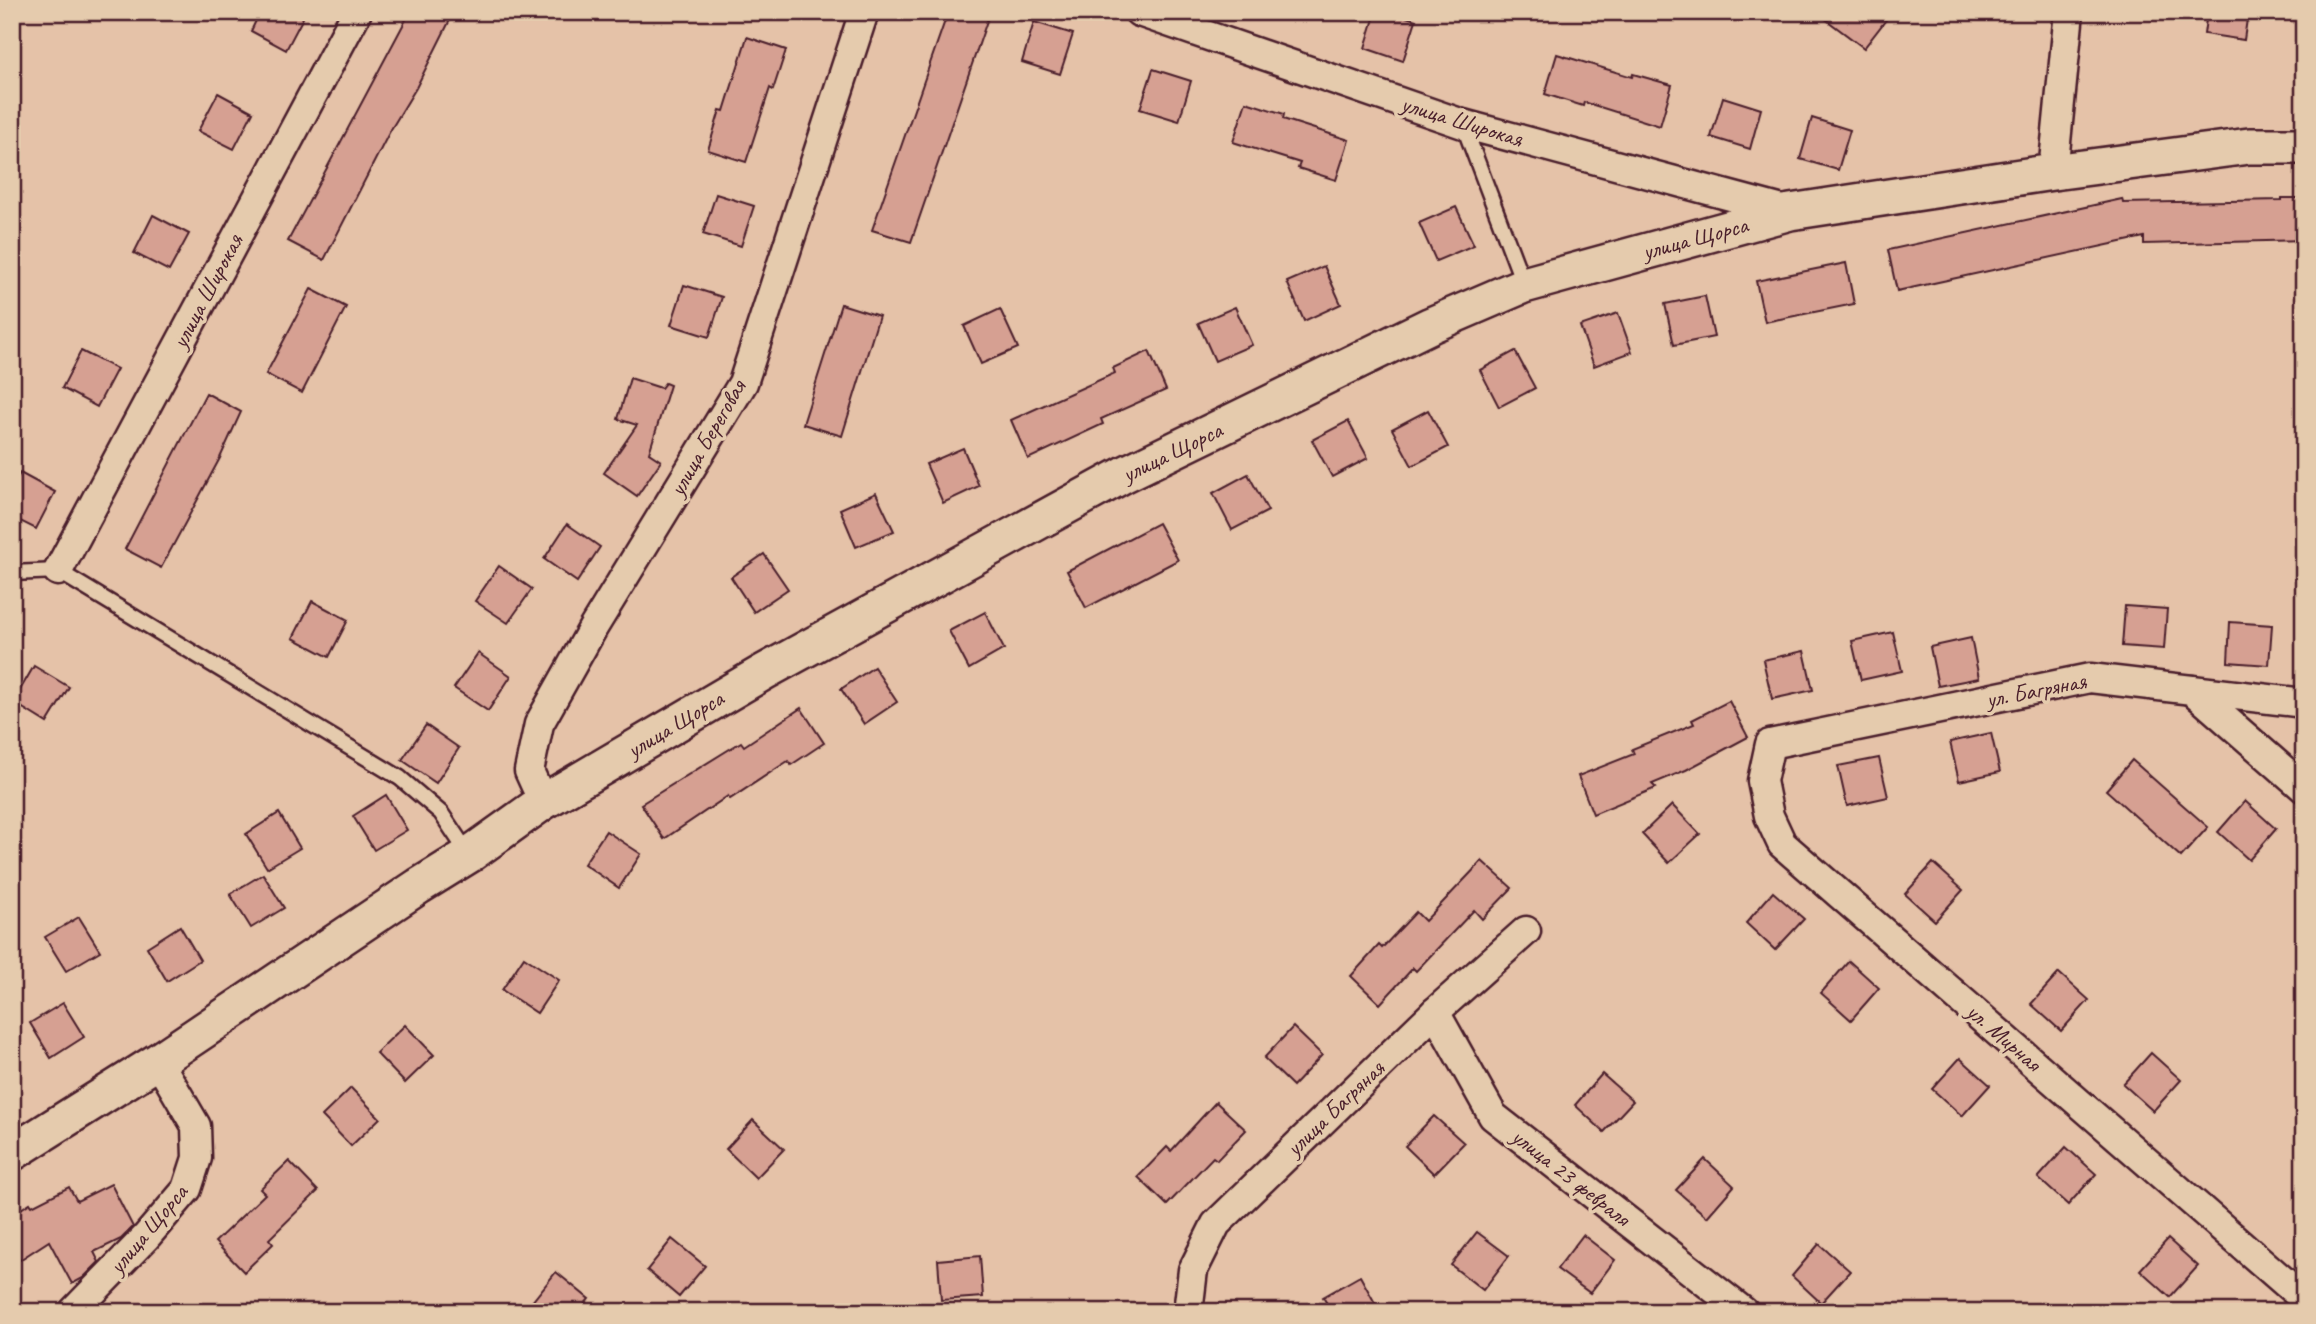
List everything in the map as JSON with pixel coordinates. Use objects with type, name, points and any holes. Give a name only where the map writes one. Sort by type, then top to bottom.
[{"type":"street","name":"улица Широкая","points":[[58,571],[357,12]]},
{"type":"street","name":"улица Береговая","points":[[543,802],[529,771],[539,724],[593,628],[743,383],[864,12]]},
{"type":"street","name":"улица Широкая","points":[[1139,12],[1463,124],[1790,212]]},
{"type":"street","points":[[2053,172],[2069,12]]},
{"type":"street","name":"улица Щорса","points":[[12,1153],[158,1061],[469,855],[543,802],[764,672],[1125,474],[1431,325],[1524,285],[1790,212],[2053,172],[2249,146],[2304,146]]},
{"type":"street","name":"ул. Багряная","points":[[1770,744],[2090,678],[2304,703]]},
{"type":"street","points":[[2192,690],[2304,788]]},
{"type":"street","name":"ул. Мирная","points":[[1770,744],[1762,781],[1769,816],[1782,844],[2304,1299]]},
{"type":"street","name":"улица Багряная","points":[[1188,1312],[1193,1270],[1216,1224],[1435,1012],[1526,932]]},
{"type":"street","name":"улица 23 февраля","points":[[1435,1012],[1493,1116],[1744,1312]]},
{"type":"street","name":"улица Щорса","points":[[73,1312],[146,1237],[187,1189],[197,1158],[196,1126],[158,1061]]},
{"type":"lane","points":[[1463,124],[1524,285]]},
{"type":"lane","points":[[12,573],[58,571],[400,778],[441,813],[469,855]]},
{"type":"building","points":[[260,12],[306,12],[286,50],[251,31]]},
{"type":"building","points":[[410,12],[454,12],[324,260],[288,241]]},
{"type":"building","points":[[948,12],[990,12],[911,242],[872,230]]},
{"type":"building","points":[[1376,12],[1390,12],[1416,20],[1403,61],[1365,48]]},
{"type":"building","points":[[1816,12],[1892,12],[1864,48]]},
{"type":"building","points":[[2207,12],[2248,12],[2244,40],[2204,34]]},
{"type":"building","points":[[1034,22],[1073,34],[1060,74],[1022,62]]},
{"type":"building","points":[[747,37],[786,50],[773,90],[770,88],[746,162],[708,150],[720,110],[724,111]]},
{"type":"building","points":[[1557,54],[1632,77],[1633,74],[1672,85],[1660,126],[1584,102],[1583,106],[1545,94]]},
{"type":"building","points":[[1153,69],[1191,81],[1179,121],[1140,109]]},
{"type":"building","points":[[218,93],[253,112],[234,149],[198,131]]},
{"type":"building","points":[[1723,97],[1761,109],[1750,149],[1711,137]]},
{"type":"building","points":[[1246,102],[1284,114],[1283,119],[1349,140],[1336,180],[1298,168],[1300,163],[1233,142]]},
{"type":"building","points":[[1812,118],[1850,130],[1838,170],[1800,159]]},
{"type":"building","points":[[716,194],[754,206],[741,246],[703,234]]},
{"type":"building","points":[[2304,198],[2304,240],[2144,244],[2144,237],[1897,291],[1888,250],[2122,199],[2123,203]]},
{"type":"building","points":[[1456,207],[1474,245],[1436,261],[1419,223]]},
{"type":"building","points":[[153,215],[189,234],[169,271],[134,253]]},
{"type":"building","points":[[1846,263],[1854,304],[1765,322],[1756,281]]},
{"type":"building","points":[[1324,266],[1341,304],[1304,321],[1287,282]]},
{"type":"building","points":[[684,285],[722,297],[709,337],[671,325]]},
{"type":"building","points":[[311,289],[346,307],[302,393],[266,374]]},
{"type":"building","points":[[1705,296],[1714,337],[1674,345],[1665,304]]},
{"type":"building","points":[[841,304],[879,316],[842,436],[803,424]]},
{"type":"building","points":[[1235,307],[1252,345],[1215,361],[1198,323]]},
{"type":"building","points":[[1000,309],[1018,348],[981,364],[964,326]]},
{"type":"building","points":[[1618,313],[1632,352],[1594,366],[1580,326]]},
{"type":"building","points":[[81,351],[117,369],[97,407],[62,388]]},
{"type":"building","points":[[1149,351],[1166,390],[1101,419],[1103,424],[1028,459],[1011,420],[1115,373],[1113,368]]},
{"type":"building","points":[[1515,351],[1535,388],[1499,407],[1480,370]]},
{"type":"building","points":[[630,378],[661,388],[665,383],[670,385],[649,453],[661,461],[637,496],[604,473],[637,425],[618,419]]},
{"type":"building","points":[[206,393],[241,412],[220,458],[161,568],[125,549]]},
{"type":"building","points":[[1428,410],[1448,447],[1412,466],[1392,429]]},
{"type":"building","points":[[1348,421],[1368,458],[1332,477],[1312,440]]},
{"type":"building","points":[[963,448],[979,486],[943,503],[926,464]]},
{"type":"building","points":[[20,473],[55,492],[36,529],[12,517],[12,487]]},
{"type":"building","points":[[1248,474],[1268,511],[1232,530],[1213,493]]},
{"type":"building","points":[[876,493],[894,531],[856,547],[840,509]]},
{"type":"building","points":[[1158,523],[1178,560],[1086,608],[1067,571]]},
{"type":"building","points":[[567,524],[600,547],[577,582],[544,559]]},
{"type":"building","points":[[764,554],[788,589],[754,612],[731,577]]},
{"type":"building","points":[[499,566],[532,589],[508,623],[475,601]]},
{"type":"building","points":[[312,601],[348,620],[329,657],[293,638]]},
{"type":"building","points":[[2125,606],[2167,609],[2164,649],[2122,646]]},
{"type":"building","points":[[985,612],[1004,649],[969,669],[949,631]]},
{"type":"building","points":[[2230,622],[2272,625],[2269,665],[2228,662]]},
{"type":"building","points":[[1893,632],[1902,671],[1861,680],[1852,641]]},
{"type":"building","points":[[1971,638],[1979,678],[1938,686],[1930,647]]},
{"type":"building","points":[[1804,651],[1813,690],[1772,699],[1763,660]]},
{"type":"building","points":[[478,653],[511,676],[488,711],[454,688]]},
{"type":"building","points":[[34,666],[69,687],[47,723],[13,702]]},
{"type":"building","points":[[874,667],[897,702],[864,724],[841,689]]},
{"type":"building","points":[[1729,701],[1748,737],[1686,770],[1652,784],[1656,788],[1593,814],[1578,776],[1634,754],[1632,749],[1694,724],[1692,720]]},
{"type":"building","points":[[801,708],[824,743],[791,765],[788,761],[730,799],[728,796],[664,839],[641,804],[741,742],[744,746]]},
{"type":"building","points":[[426,725],[459,748],[436,783],[402,760]]},
{"type":"building","points":[[1991,733],[2000,772],[1959,781],[1950,742]]},
{"type":"building","points":[[1879,758],[1888,797],[1847,806],[1838,766]]},
{"type":"building","points":[[2132,760],[2208,827],[2181,857],[2106,790]]},
{"type":"building","points":[[386,795],[407,830],[374,850],[353,816]]},
{"type":"building","points":[[2245,801],[2276,829],[2249,860],[2218,832]]},
{"type":"building","points":[[1672,805],[1700,834],[1669,863],[1642,834]]},
{"type":"building","points":[[279,813],[300,848],[267,868],[246,834]]},
{"type":"building","points":[[606,831],[641,854],[619,888],[584,864]]},
{"type":"building","points":[[1482,861],[1512,888],[1482,919],[1474,910],[1416,971],[1413,968],[1380,1004],[1351,976],[1379,945],[1382,948],[1416,912],[1425,921]]},
{"type":"building","points":[[1933,863],[1963,890],[1935,921],[1905,894]]},
{"type":"building","points":[[263,874],[284,908],[251,928],[230,894]]},
{"type":"building","points":[[1773,892],[1804,919],[1775,950],[1746,923]]},
{"type":"building","points":[[79,917],[100,951],[66,971],[45,937]]},
{"type":"building","points":[[180,926],[200,960],[167,981],[147,947]]},
{"type":"building","points":[[524,957],[559,980],[537,1013],[502,990]]},
{"type":"building","points":[[1849,961],[1879,988],[1851,1020],[1821,993]]},
{"type":"building","points":[[2059,973],[2089,1000],[2061,1031],[2031,1004]]},
{"type":"building","points":[[63,1003],[84,1037],[51,1058],[30,1023]]},
{"type":"building","points":[[405,1025],[434,1055],[405,1083],[376,1053]]},
{"type":"building","points":[[1293,1027],[1322,1055],[1293,1086],[1264,1058]]},
{"type":"building","points":[[2151,1053],[2181,1080],[2153,1111],[2123,1084]]},
{"type":"building","points":[[1960,1058],[1990,1085],[1962,1116],[1932,1089]]},
{"type":"building","points":[[1602,1074],[1633,1101],[1604,1132],[1575,1105]]},
{"type":"building","points":[[351,1088],[380,1118],[351,1146],[322,1116]]},
{"type":"building","points":[[1216,1102],[1246,1130],[1217,1160],[1213,1157],[1167,1205],[1138,1177],[1167,1147],[1171,1151]]},
{"type":"building","points":[[1434,1116],[1464,1143],[1434,1174],[1405,1146]]},
{"type":"building","points":[[753,1120],[784,1149],[756,1178],[726,1149]]},
{"type":"building","points":[[2066,1147],[2096,1174],[2068,1205],[2038,1178]]},
{"type":"building","points":[[1705,1159],[1734,1186],[1707,1217],[1676,1190]]},
{"type":"building","points":[[289,1161],[318,1191],[269,1239],[273,1244],[244,1272],[215,1242],[265,1194],[260,1189]]},
{"type":"building","points":[[111,1184],[133,1227],[121,1239],[94,1252],[99,1262],[83,1278],[72,1284],[49,1241],[12,1265],[12,1215],[30,1203],[32,1206],[69,1187],[77,1201]]},
{"type":"building","points":[[1477,1232],[1509,1256],[1483,1290],[1451,1265]]},
{"type":"building","points":[[1583,1235],[1615,1260],[1590,1293],[1557,1269]]},
{"type":"building","points":[[672,1239],[705,1266],[679,1297],[647,1270]]},
{"type":"building","points":[[2168,1239],[2198,1266],[2170,1297],[2140,1270]]},
{"type":"building","points":[[1819,1244],[1850,1271],[1821,1303],[1792,1276]]},
{"type":"building","points":[[980,1256],[983,1297],[941,1300],[938,1260]]},
{"type":"building","points":[[556,1272],[589,1299],[578,1312],[524,1312]]},
{"type":"building","points":[[1360,1276],[1380,1312],[1332,1312],[1323,1297]]}]
